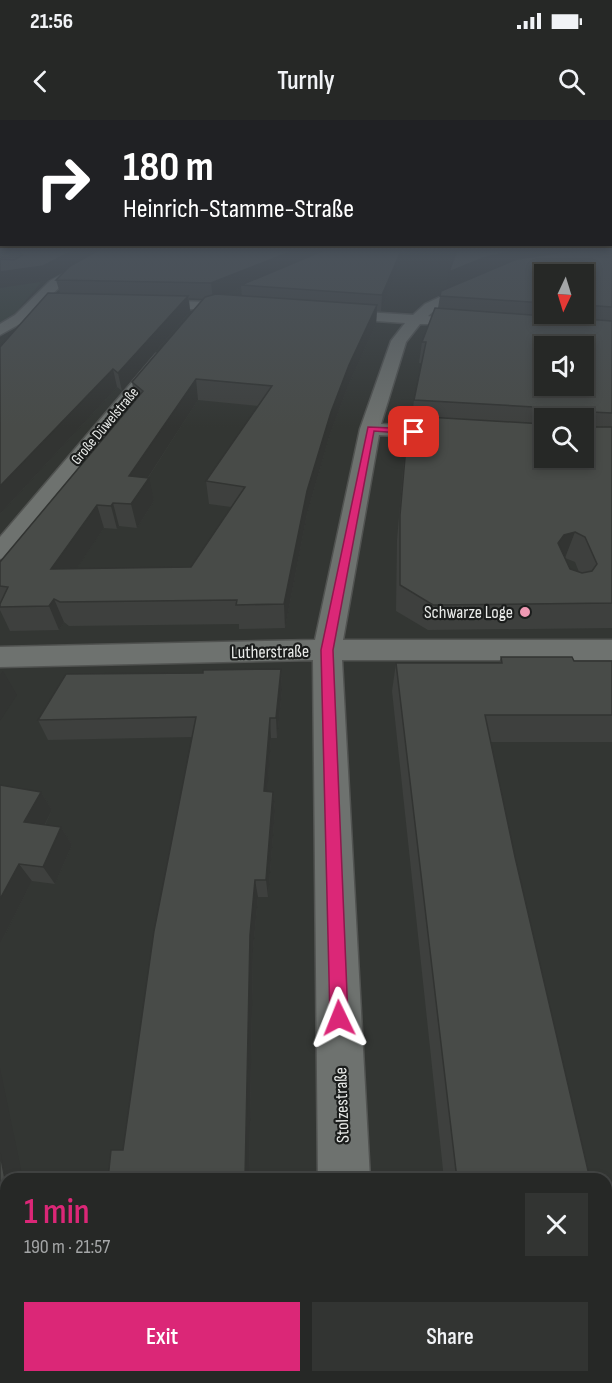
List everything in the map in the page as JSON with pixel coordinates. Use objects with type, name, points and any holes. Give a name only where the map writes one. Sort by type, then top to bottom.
[{"type":"street","points":[[0,330],[12,325],[29,309]]},
{"type":"street","points":[[194,320],[205,309]]},
{"type":"street","name":"Stolzestraße","points":[[344,1173],[327,650],[370,429],[387,370],[399,341],[428,309]]},
{"type":"street","points":[[314,313],[450,323]]},
{"type":"street","name":"Große Düwelstraße","points":[[0,552],[173,345]]},
{"type":"street","points":[[370,429],[534,439]]},
{"type":"street","name":"Lutherstraße","points":[[0,657],[598,643]]},
{"type":"shaded area","points":[[0,309],[19,309],[10,319],[0,325]]},
{"type":"building","points":[[34,309],[176,309],[118,373],[113,369],[0,486],[0,347]]},
{"type":"building","points":[[195,309],[375,309],[349,365],[331,412],[307,491],[284,604],[236,605],[237,600],[60,602],[54,599],[49,606],[0,607],[8,587],[0,586],[0,562],[143,391],[132,382]],"holes":[[[196,379],[272,386],[206,481],[245,487],[191,567],[51,569],[97,505],[131,504],[149,478],[129,476]]]},
{"type":"building","points":[[435,309],[534,315],[534,324],[594,324],[594,320],[612,321],[612,413],[594,412],[594,408],[551,408],[414,400],[426,342],[422,342]]},
{"type":"building","points":[[411,416],[534,423],[534,468],[594,468],[594,427],[612,427],[612,603],[433,605],[400,585],[400,515],[408,423]],"holes":[[[575,532],[585,537],[597,564],[592,571],[582,573],[570,569],[558,543],[564,535]]]},
{"type":"building","points":[[501,657],[572,657],[574,661],[612,661],[612,715],[485,715],[515,857],[589,1173],[456,1173],[396,663],[502,663]]},
{"type":"building","points":[[281,669],[276,718],[270,718],[264,791],[273,792],[266,880],[255,880],[250,935],[245,1173],[109,1173],[111,1150],[123,1150],[154,931],[196,717],[38,720],[66,674],[203,673],[203,670]]},
{"type":"building","points":[[0,785],[41,792],[24,822],[61,827],[43,867],[19,864],[0,899]]},
{"type":"building","points":[[0,1153],[4,1173],[0,1173]]},
{"type":"place","name":"Schwarze Loge","points":[[525,612]]},
{"type":"route","points":[[339,1018],[327,650],[370,429],[414,432]]}]
